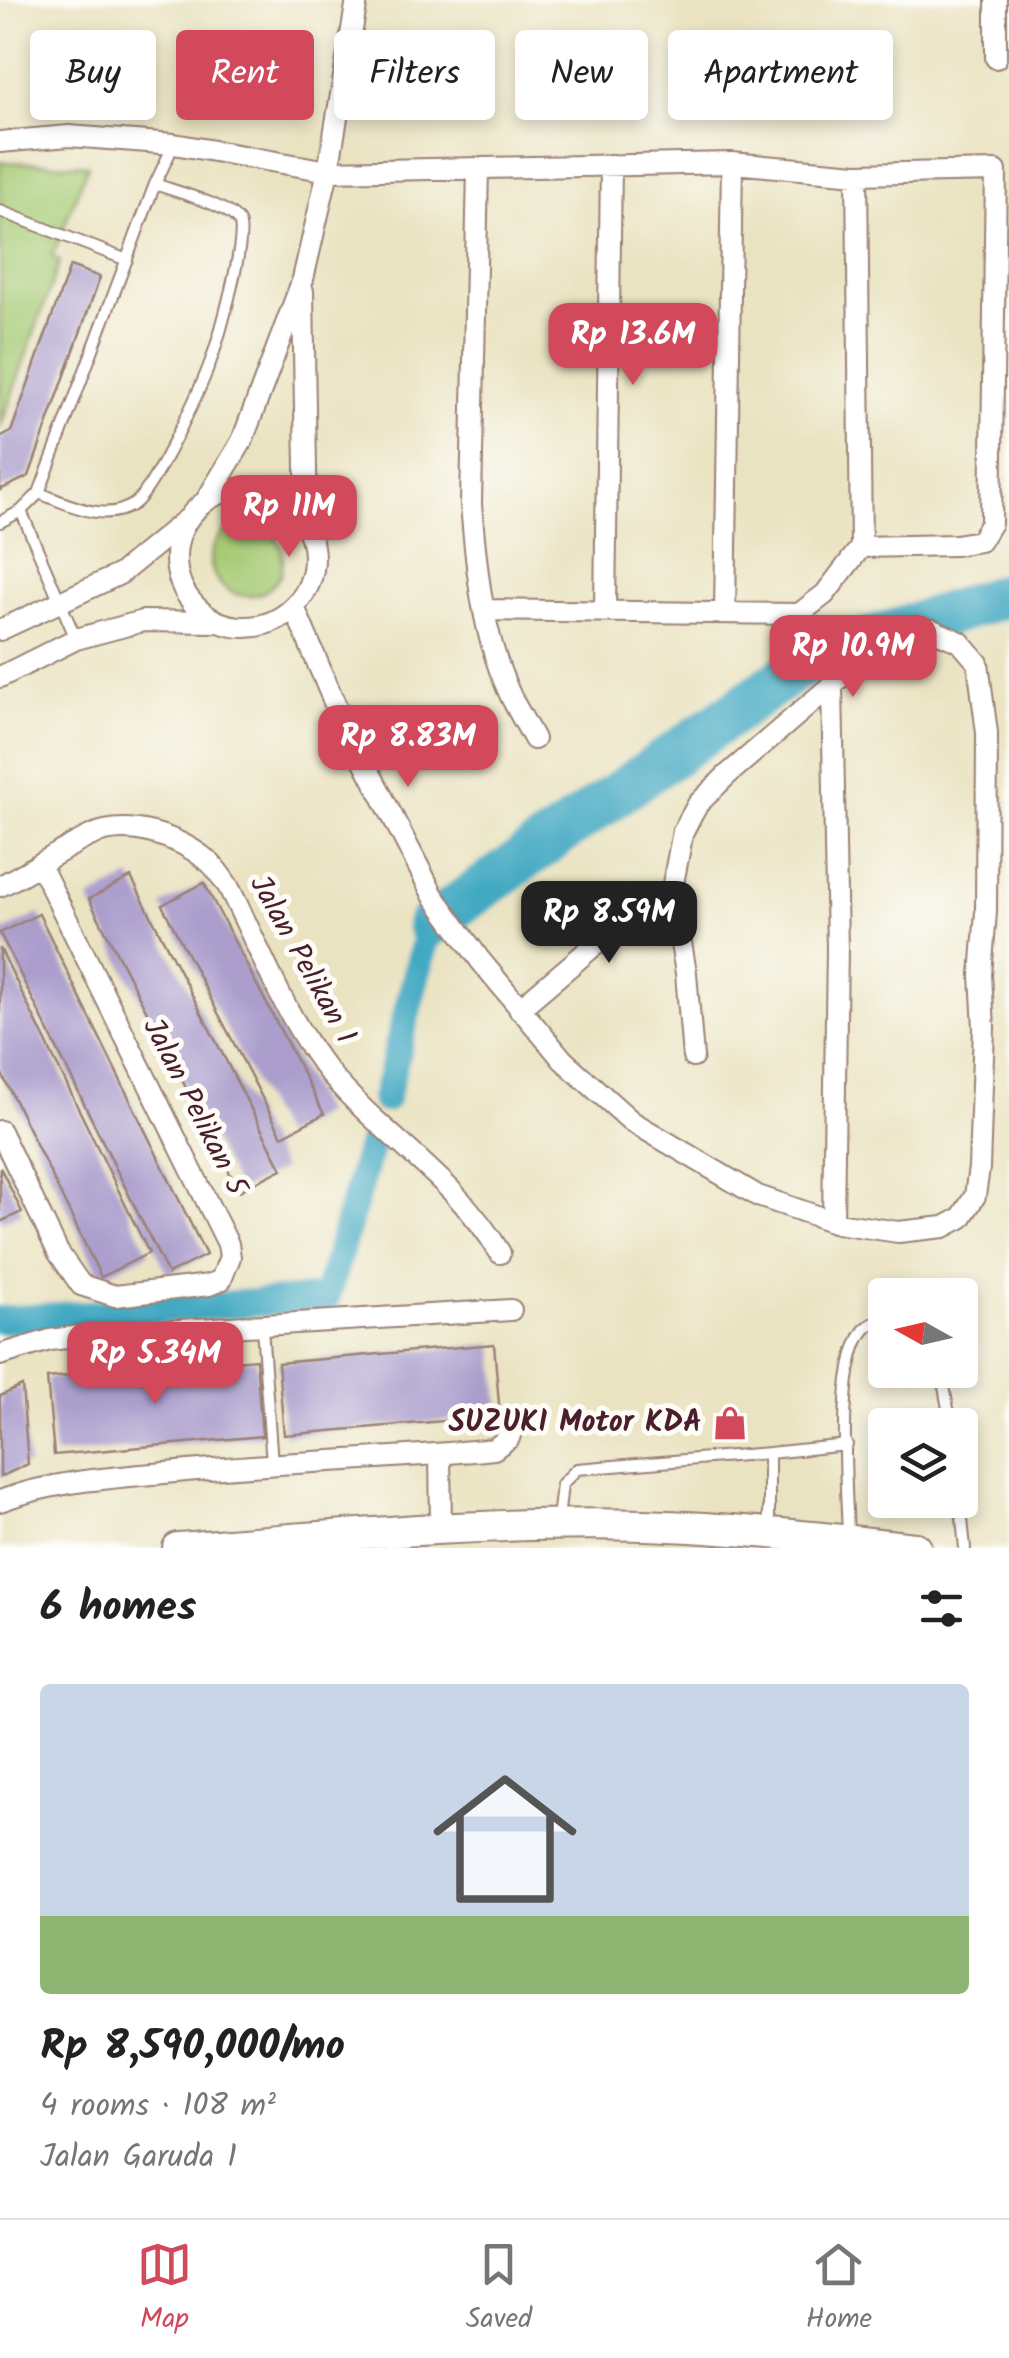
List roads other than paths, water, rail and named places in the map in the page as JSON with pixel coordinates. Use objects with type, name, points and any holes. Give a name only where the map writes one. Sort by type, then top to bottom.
[{"type":"main road","points":[[178,1548],[440,1528],[640,1525],[769,1531],[835,1543],[916,1548]]},
{"type":"street","points":[[0,630],[120,574],[206,501],[242,440],[303,279],[328,171],[357,0]]},
{"type":"street","points":[[996,0],[996,58]]},
{"type":"street","points":[[0,142],[69,136],[174,144],[328,171],[732,163],[857,174],[996,171],[990,523],[980,541],[971,544],[861,547]]},
{"type":"street","points":[[725,612],[732,163]]},
{"type":"street","points":[[606,610],[610,166]]},
{"type":"street","points":[[478,168],[471,504],[484,610],[508,690],[534,739]]},
{"type":"street","points":[[484,610],[799,614],[825,594],[861,547],[857,174]]},
{"type":"street","points":[[189,518],[176,556],[187,596],[200,611],[237,628],[278,620],[294,608],[314,571],[314,548],[307,527],[303,279]]},
{"type":"street","points":[[206,501],[227,491],[250,489],[273,494],[293,508],[307,527]]},
{"type":"street","points":[[294,608],[338,709],[433,894],[563,1060],[632,1121],[758,1196],[833,1222],[898,1232],[944,1227],[961,1218],[975,1196],[979,1168],[987,733],[978,663],[960,642],[932,630],[882,642],[698,804],[683,831],[672,889],[686,973],[692,1057]]},
{"type":"street","points":[[0,676],[76,639],[142,621],[218,622]]},
{"type":"street","points":[[832,686],[837,949],[833,1222]]},
{"type":"street","name":"Jalan Pelikan 1","points":[[0,886],[92,835],[118,828],[164,838],[210,862],[228,886],[314,1053],[354,1100],[470,1210],[500,1253]]},
{"type":"street","name":"Jalan Pelikan 5","points":[[0,1131],[67,1269],[81,1285],[115,1296],[220,1280],[230,1257],[228,1244],[41,866]]},
{"type":"street","points":[[520,1009],[590,949],[672,889]]},
{"type":"street","points":[[0,1355],[50,1340],[82,1336],[511,1310]]},
{"type":"street","points":[[0,1502],[42,1488],[87,1480],[272,1462],[440,1454],[500,1447],[509,1438],[514,1423]]},
{"type":"street","points":[[440,1454],[440,1528]]},
{"type":"lane","points":[[0,522],[21,511],[39,493],[174,144]]},
{"type":"lane","points":[[39,493],[102,514],[132,506],[152,482],[210,364],[240,253],[241,226],[234,216],[219,208],[156,184]]},
{"type":"lane","points":[[0,211],[127,260]]},
{"type":"lane","points":[[21,511],[76,639]]},
{"type":"lane","points":[[835,1543],[846,1446],[846,1389],[857,1342],[868,1326]]},
{"type":"lane","points":[[262,1328],[272,1462]]},
{"type":"lane","points":[[558,1526],[562,1484],[576,1470],[846,1446]]},
{"type":"lane","points":[[769,1453],[769,1531]]},
{"type":"lane","points":[[962,1518],[965,1548]]},
{"type":"waterway","points":[[429,925],[812,658],[1009,594]]},
{"type":"waterway","points":[[385,1099],[429,925]]},
{"type":"waterway","points":[[0,1320],[326,1298],[370,1147]]},
{"type":"place","name":"SUZUKI Motor KDA","points":[[730,1423]]}]
